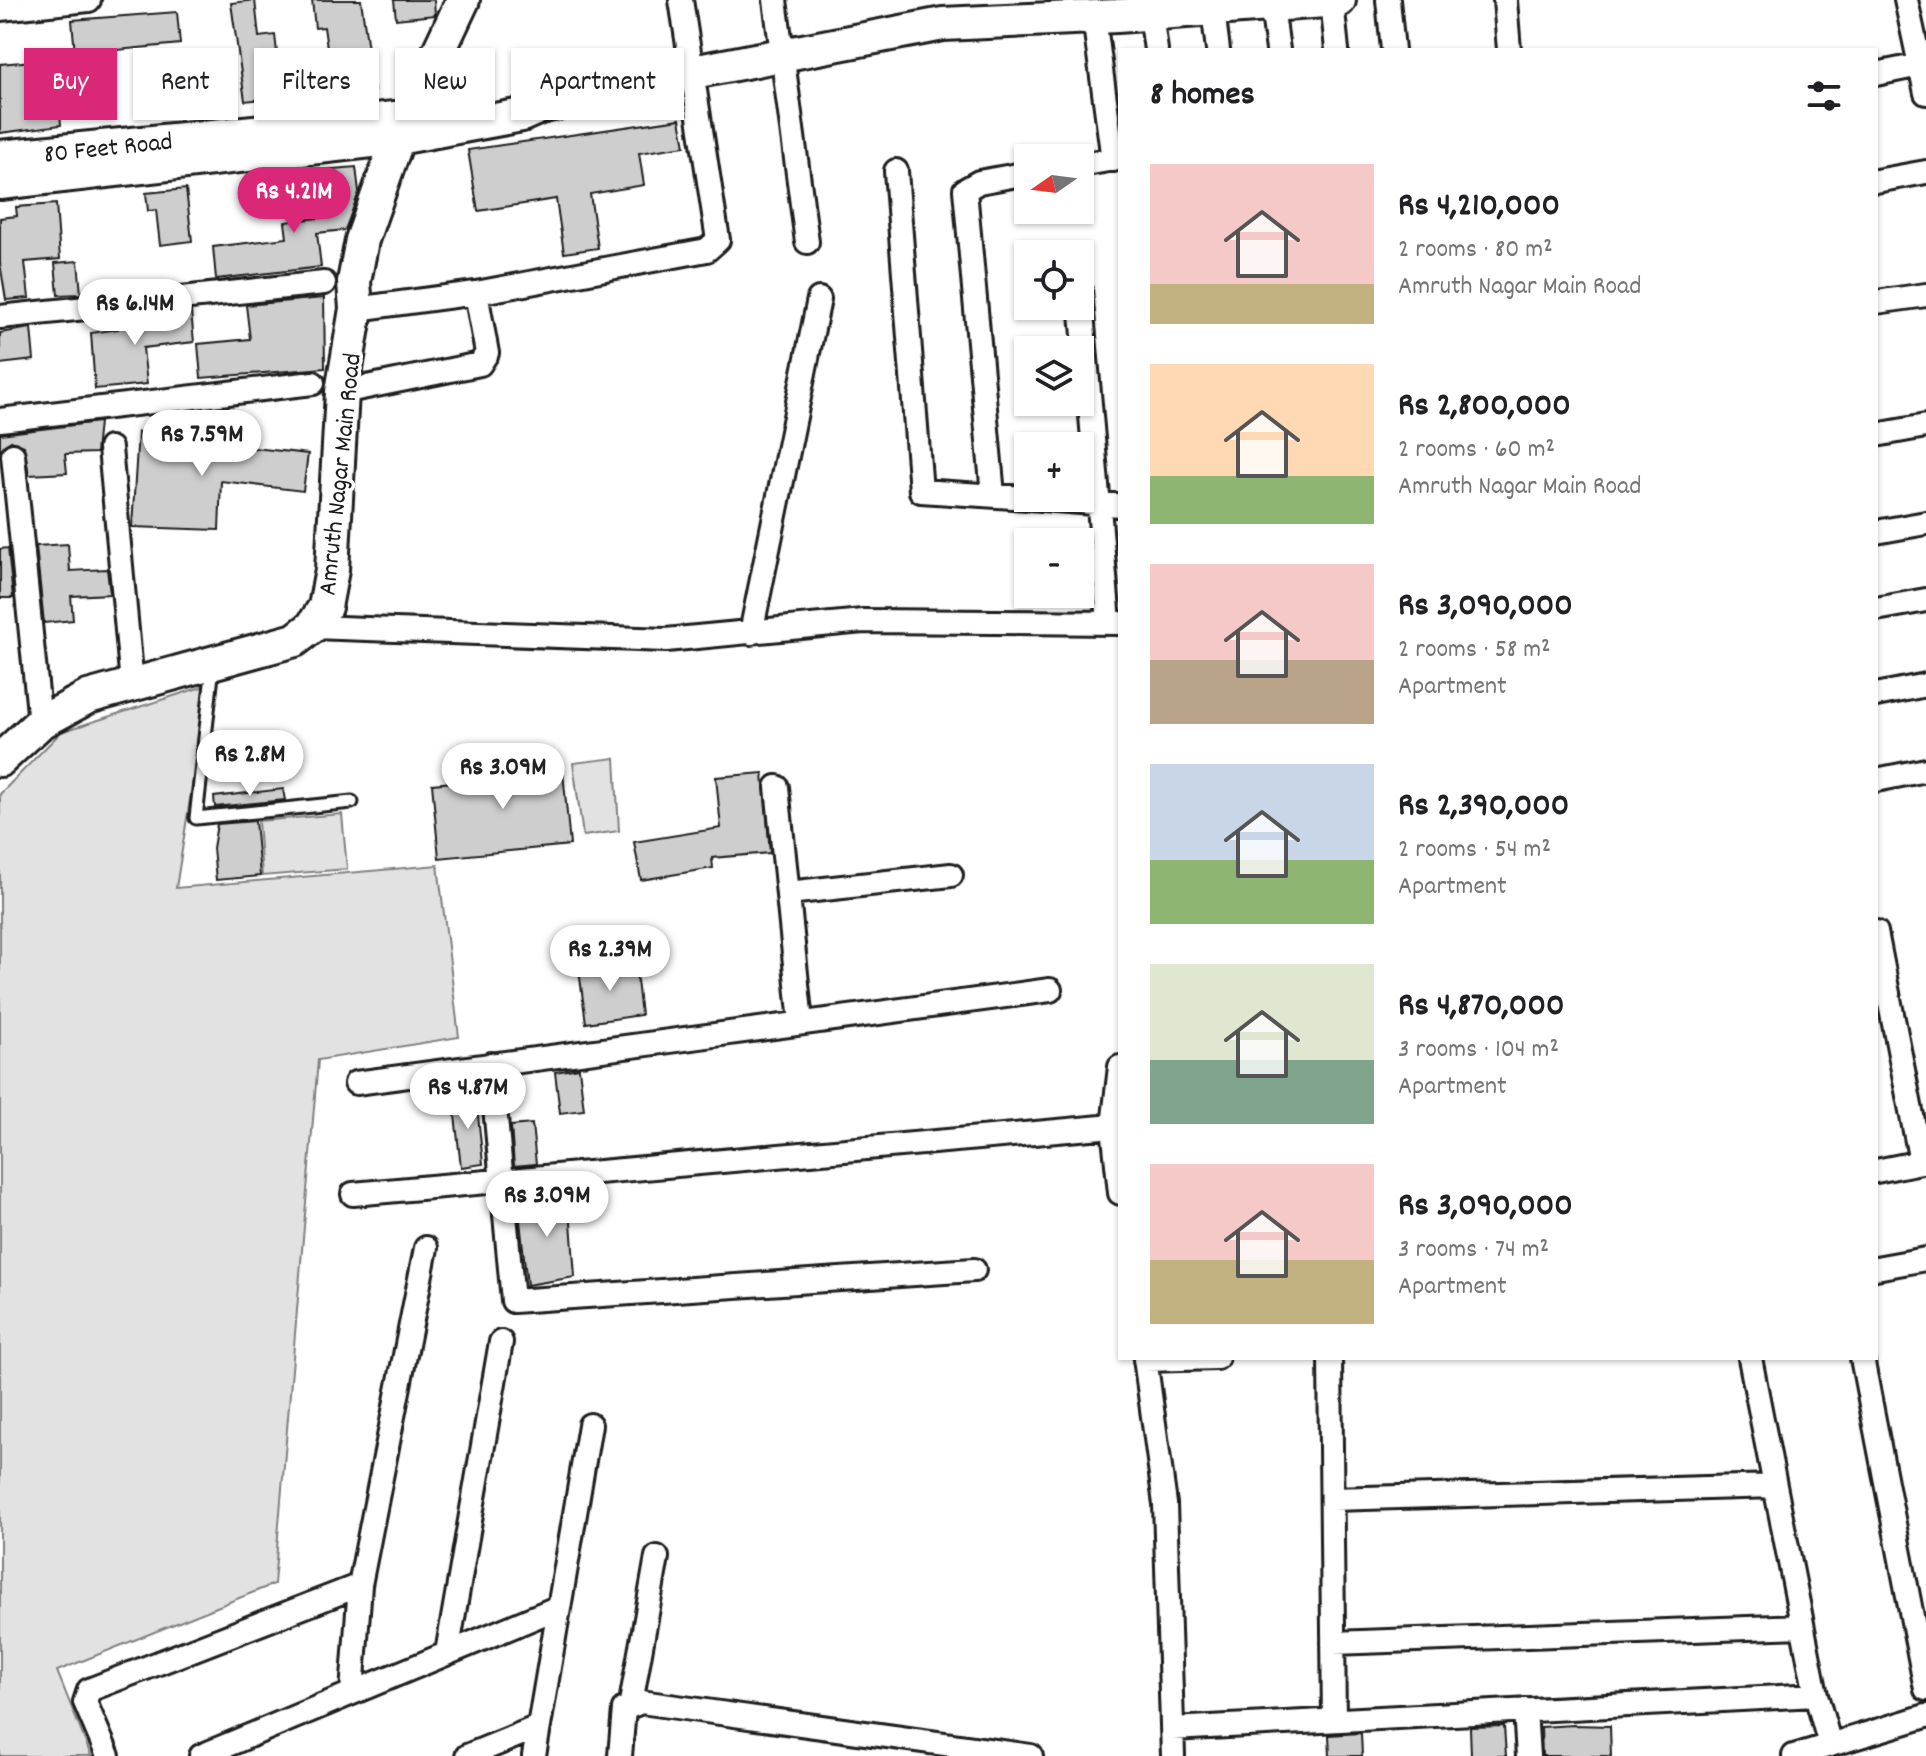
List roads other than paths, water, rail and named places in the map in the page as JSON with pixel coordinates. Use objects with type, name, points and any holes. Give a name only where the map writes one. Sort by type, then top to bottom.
[{"type":"main road","name":"Amruth Nagar Main Road","points":[[0,760],[40,723],[88,697],[295,640],[312,627],[325,607],[332,570],[328,388],[356,309],[354,282],[362,240],[463,0]]},
{"type":"main road","name":"Amruth Nagar Main Road","points":[[412,126],[484,0]]},
{"type":"main road","points":[[412,126],[522,115],[540,107],[693,72],[943,24],[1151,14],[1339,0]]},
{"type":"main road","name":"80 Feet Road","points":[[0,157],[412,126]]},
{"type":"main road","name":"80 Feet Road","points":[[0,183],[412,126]]},
{"type":"street","points":[[0,9],[89,0]]},
{"type":"street","points":[[356,309],[476,293],[707,250],[714,246],[718,240],[681,0]]},
{"type":"street","points":[[775,0],[807,242]]},
{"type":"street","points":[[1388,0],[1393,48]]},
{"type":"street","points":[[1505,0],[1509,48]]},
{"type":"street","points":[[1906,0],[1926,93]]},
{"type":"street","points":[[1332,1],[1337,48]]},
{"type":"street","points":[[1272,6],[1278,48]]},
{"type":"street","points":[[1213,10],[1218,48]]},
{"type":"street","points":[[1151,14],[1156,48]]},
{"type":"street","points":[[1094,17],[1116,159],[1094,163]]},
{"type":"street","points":[[1878,74],[1920,65]]},
{"type":"street","points":[[896,171],[921,491],[1014,497]]},
{"type":"street","points":[[1878,181],[1926,172]]},
{"type":"street","points":[[993,495],[965,190],[979,182],[1014,176]]},
{"type":"street","points":[[0,317],[324,283]]},
{"type":"street","points":[[0,420],[328,388],[480,364],[487,353],[476,293]]},
{"type":"street","points":[[1878,302],[1926,295]]},
{"type":"street","points":[[751,633],[819,299]]},
{"type":"street","points":[[312,627],[666,640],[863,621],[1115,623],[1109,504],[1084,320]]},
{"type":"street","points":[[1878,435],[1926,426]]},
{"type":"street","points":[[110,448],[132,684]]},
{"type":"street","points":[[13,455],[40,723]]},
{"type":"street","points":[[1878,532],[1926,523]]},
{"type":"street","points":[[1878,609],[1926,600]]},
{"type":"street","points":[[1878,695],[1926,685]]},
{"type":"street","points":[[1878,780],[1926,770]]},
{"type":"street","points":[[777,787],[801,1023]]},
{"type":"street","points":[[788,893],[951,875]]},
{"type":"street","points":[[1878,942],[1924,1161],[1878,1171]]},
{"type":"street","points":[[356,1083],[1050,990]]},
{"type":"street","points":[[491,1064],[513,1301],[974,1270]]},
{"type":"street","points":[[1118,1084],[1113,1126],[1118,1174]]},
{"type":"street","points":[[353,1194],[1113,1126]]},
{"type":"street","points":[[352,1692],[360,1585],[426,1248]]},
{"type":"street","points":[[1878,1268],[1926,1259]]},
{"type":"street","points":[[447,1653],[501,1342]]},
{"type":"street","points":[[1145,1360],[1165,1504],[1173,1756]]},
{"type":"street","points":[[1330,1360],[1334,1720]]},
{"type":"street","points":[[1750,1360],[1816,1695],[1830,1745]]},
{"type":"street","points":[[1862,1360],[1926,1689]]},
{"type":"street","points":[[534,1756],[590,1425]]},
{"type":"street","points":[[1332,1499],[1775,1486]]},
{"type":"street","points":[[620,1756],[624,1709],[631,1703],[657,1557]]},
{"type":"street","points":[[108,1756],[85,1702],[89,1690],[360,1585]]},
{"type":"street","points":[[201,1756],[559,1607]]},
{"type":"street","points":[[1333,1643],[1802,1626]]},
{"type":"street","points":[[1172,1729],[1816,1695]]},
{"type":"street","points":[[631,1703],[1031,1756]]},
{"type":"street","points":[[1525,1710],[1528,1756]]},
{"type":"street","points":[[1794,1756],[1926,1716]]},
{"type":"street","points":[[467,1756],[538,1727]]},
{"type":"lane","points":[[214,662],[196,818],[352,802]]},
{"type":"waterway","points":[[1873,1360],[1879,1390]]}]
